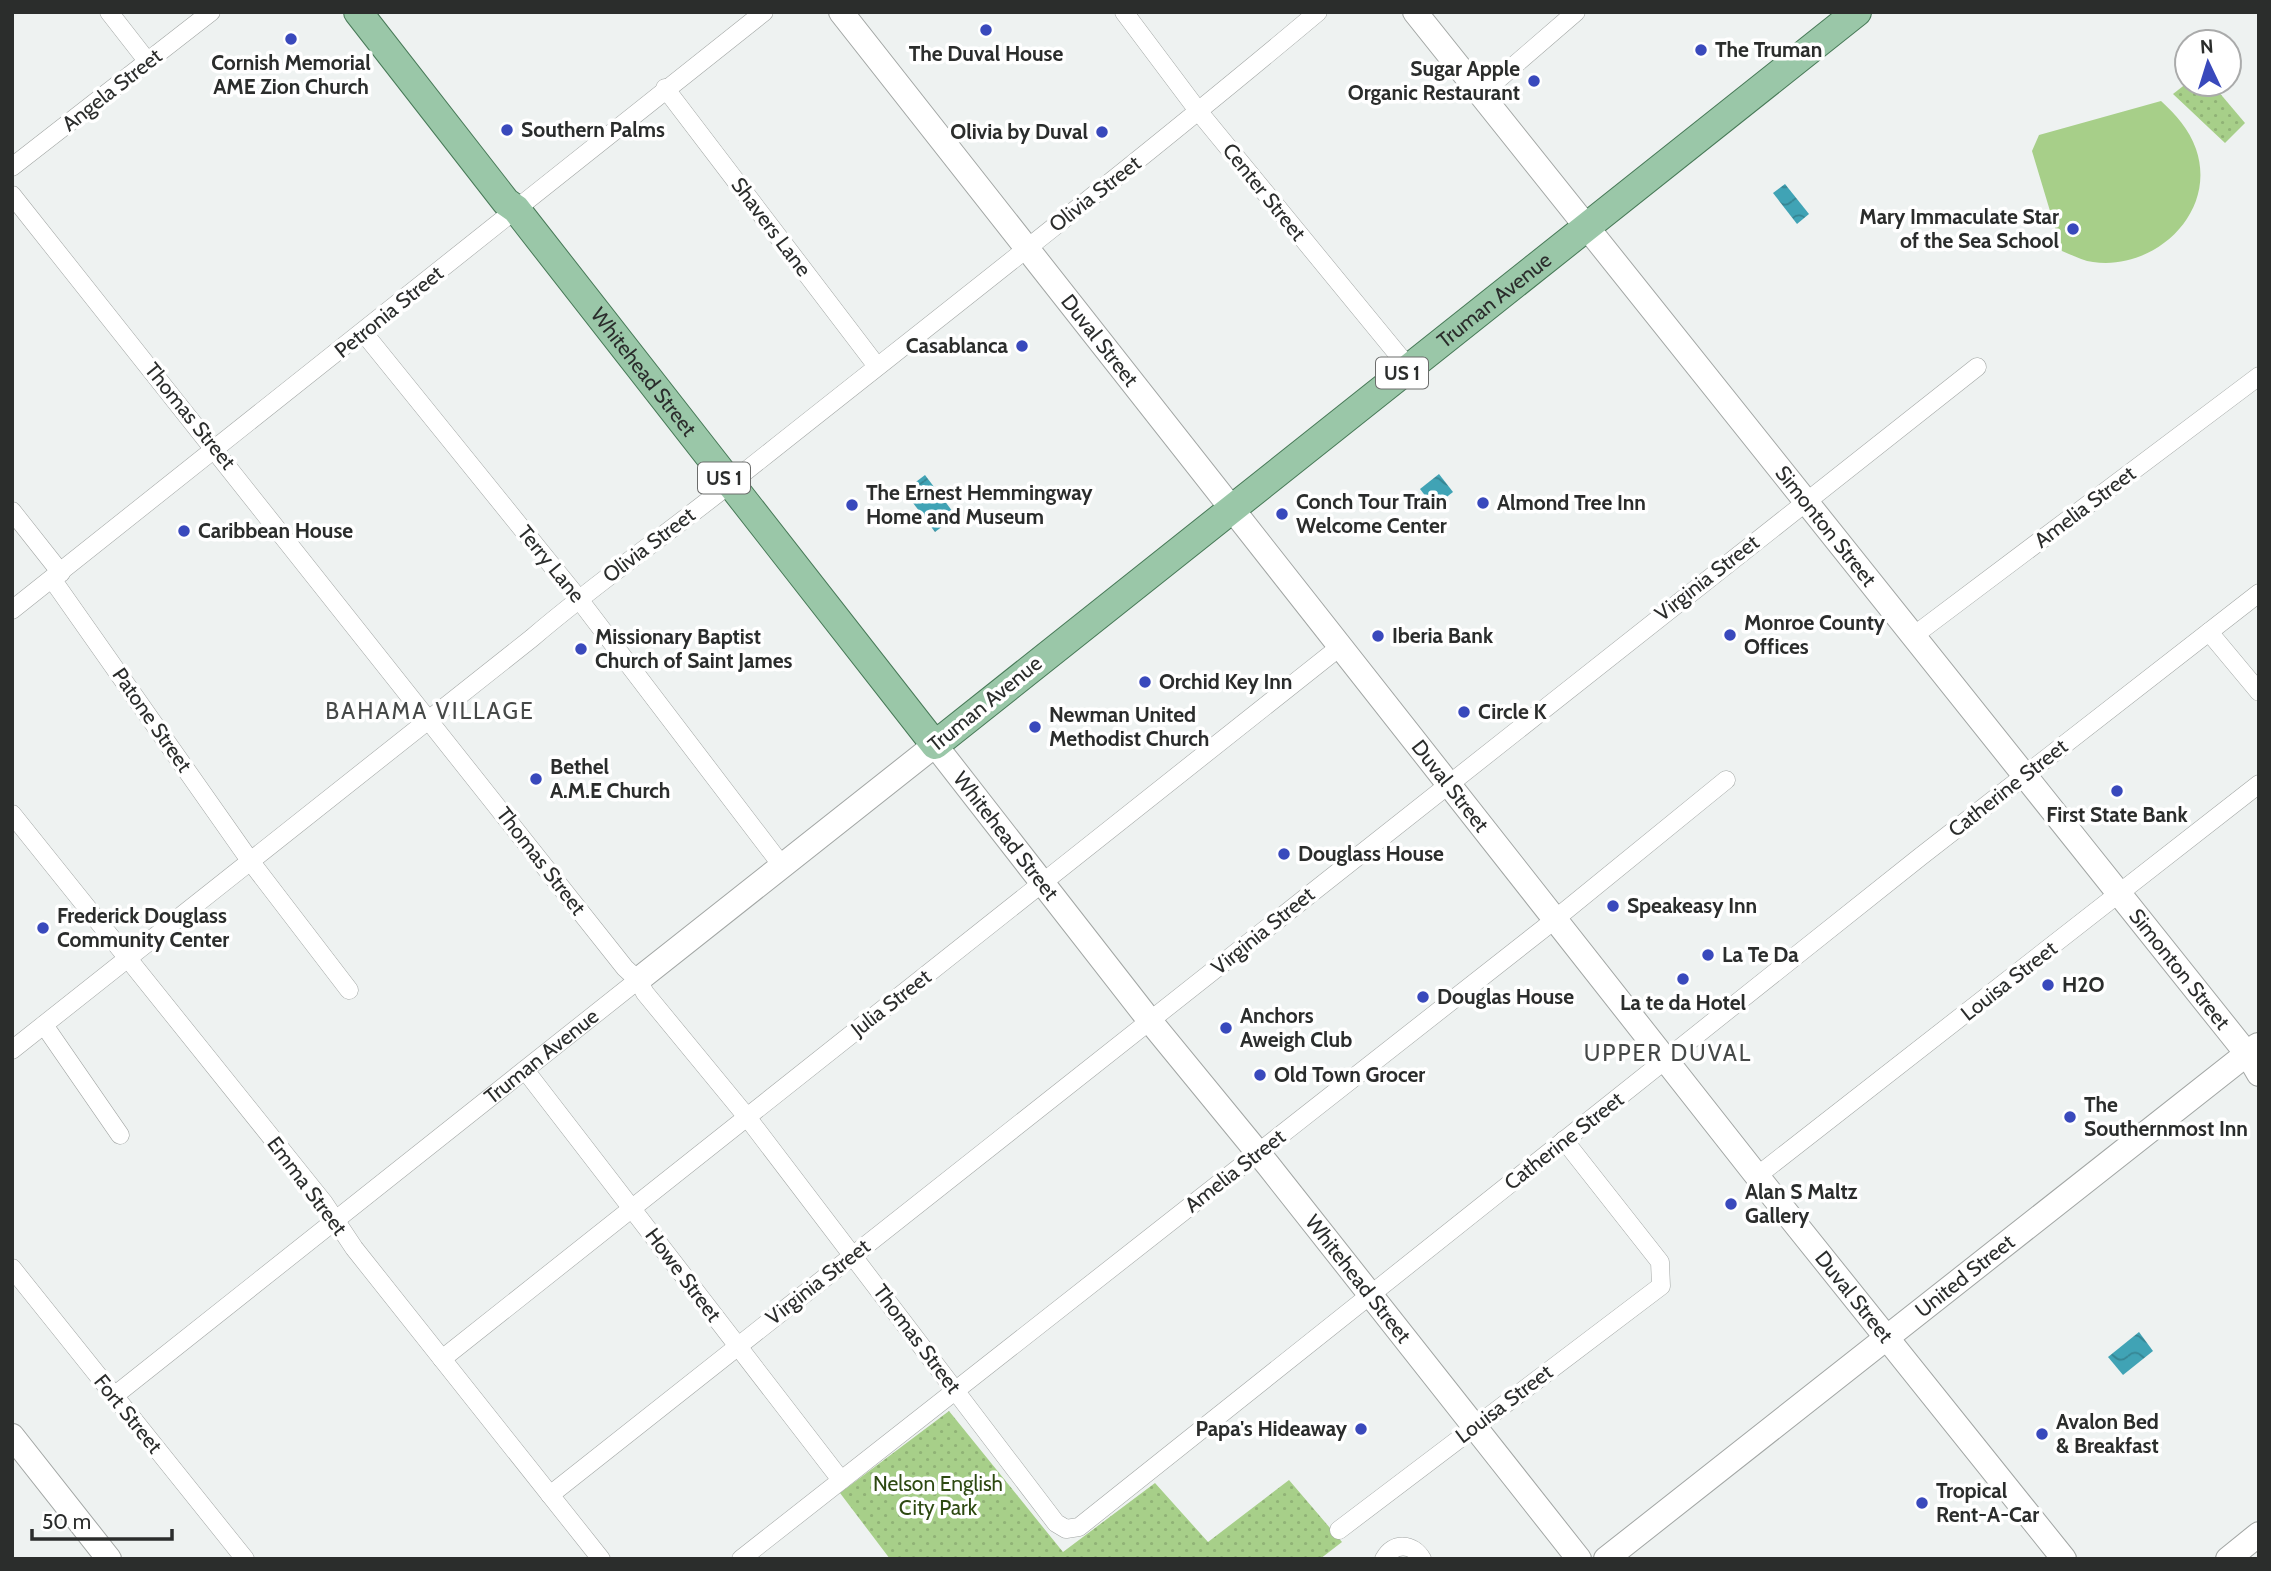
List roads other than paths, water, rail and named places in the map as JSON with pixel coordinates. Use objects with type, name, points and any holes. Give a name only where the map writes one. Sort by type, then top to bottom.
[{"type":"main road","name":"Whitehead Street","points":[[358,12],[506,202],[516,209],[935,745]]},
{"type":"main road","name":"Truman Avenue","points":[[935,745],[1857,12]]},
{"type":"street","points":[[109,12],[148,62]]},
{"type":"street","name":"Angela Street","points":[[12,167],[211,12]]},
{"type":"street","name":"Petronia Street","points":[[12,610],[217,450],[665,88],[764,12]]},
{"type":"street","name":"Duval Street","points":[[841,12],[1448,784],[2064,1559]]},
{"type":"street","name":"Center Street","points":[[1124,12],[1199,112],[1409,368]]},
{"type":"street","name":"Olivia Street","points":[[12,1050],[251,862],[578,598],[729,484],[1199,112],[1318,12]]},
{"type":"street","name":"Simonton Street","points":[[1415,12],[1807,500],[1912,637],[2255,1058]]},
{"type":"street","points":[[1480,95],[1576,12]]},
{"type":"street","name":"Shavers Lane","points":[[665,88],[876,365]]},
{"type":"street","name":"Thomas Street","points":[[12,195],[217,450],[625,968],[638,980],[645,993],[747,1117],[1056,1522],[1066,1529]]},
{"type":"street","name":"Terry Lane","points":[[363,332],[578,598],[783,867]]},
{"type":"street","name":"Virginia Street","points":[[550,1495],[1977,368]]},
{"type":"street","name":"Amelia Street","points":[[1912,637],[2259,376]]},
{"type":"street","name":"Patone Street","points":[[12,511],[251,862],[349,990]]},
{"type":"street","name":"Catherine Street","points":[[1066,1529],[1079,1527],[1667,1058],[2259,593]]},
{"type":"street","points":[[2209,632],[2259,692]]},
{"type":"street","name":"Julia Street","points":[[442,1359],[1341,646]]},
{"type":"street","name":"Truman Avenue","points":[[114,1396],[935,745]]},
{"type":"street","name":"Whitehead Street","points":[[935,745],[1150,1021],[1259,1153],[1472,1427],[1579,1559]]},
{"type":"street","name":"Amelia Street","points":[[741,1559],[1556,919],[1726,780]]},
{"type":"street","name":"Louisa Street","points":[[1758,1176],[2259,784]]},
{"type":"street","name":"Emma Street","points":[[12,814],[601,1559]]},
{"type":"street","points":[[44,1025],[120,1135]]},
{"type":"street","name":"United Street","points":[[1606,1559],[1888,1336],[2255,1058]]},
{"type":"street","name":"Howe Street","points":[[525,1070],[841,1480]]},
{"type":"street","name":"Louisa Street","points":[[1339,1530],[1661,1286],[1663,1274],[1660,1262],[1564,1140]]},
{"type":"street","name":"Fort Street","points":[[12,1268],[245,1559]]},
{"type":"street","points":[[12,1436],[109,1559]]},
{"type":"street","points":[[2228,1559],[2259,1534]]},
{"type":"street","points":[[1384,1559],[1392,1549],[1400,1546],[1416,1550],[1422,1559]]},
{"type":"water","points":[[1785,184],[1809,214],[1797,224],[1773,193]]},
{"type":"water","points":[[1439,474],[1453,492],[1434,507],[1420,489]]},
{"type":"water","points":[[925,475],[956,516],[935,532],[904,491]]},
{"type":"water","points":[[2139,1332],[2153,1351],[2123,1375],[2108,1357]]},
{"type":"place","name":"The Duval House","points":[[986,30]]},
{"type":"place","name":"Cornish Memorial AME Zion Church","points":[[291,39]]},
{"type":"place","name":"The Truman","points":[[1701,50]]},
{"type":"place","name":"Sugar Apple Organic Restaurant","points":[[1534,81]]},
{"type":"place","name":"Southern Palms","points":[[507,130]]},
{"type":"place","name":"Olivia by Duval","points":[[1102,132]]},
{"type":"place","name":"Mary Immaculate Star of the Sea School","points":[[2073,229]]},
{"type":"place","name":"Casablanca","points":[[1022,346]]},
{"type":"place","name":"Almond Tree Inn","points":[[1483,503]]},
{"type":"place","name":"The Ernest Hemmingway Home and Museum","points":[[852,505]]},
{"type":"place","name":"Conch Tour Train Welcome Center","points":[[1282,514]]},
{"type":"place","name":"Caribbean House","points":[[184,531]]},
{"type":"place","name":"Monroe County Offices","points":[[1730,635]]},
{"type":"place","name":"Iberia Bank","points":[[1378,636]]},
{"type":"place","name":"Missionary Baptist Church of Saint James","points":[[581,649]]},
{"type":"place","name":"Orchid Key Inn","points":[[1145,682]]},
{"type":"place","name":"Circle K","points":[[1464,712]]},
{"type":"place","name":"Newman United Methodist Church","points":[[1035,727]]},
{"type":"place","name":"Bethel A.M.E Church","points":[[536,779]]},
{"type":"place","name":"First State Bank","points":[[2117,791]]},
{"type":"place","name":"Douglass House","points":[[1284,854]]},
{"type":"place","name":"Speakeasy Inn","points":[[1613,906]]},
{"type":"place","name":"Frederick Douglass Community Center","points":[[43,928]]},
{"type":"place","name":"La Te Da","points":[[1708,955]]},
{"type":"place","name":"La te da Hotel","points":[[1683,979]]},
{"type":"place","name":"H2O","points":[[2048,985]]},
{"type":"place","name":"Douglas House","points":[[1423,997]]},
{"type":"place","name":"Anchors Aweigh Club","points":[[1226,1028]]},
{"type":"place","name":"Old Town Grocer","points":[[1260,1075]]},
{"type":"place","name":"The Southernmost Inn","points":[[2070,1117]]},
{"type":"place","name":"Alan S Maltz Gallery","points":[[1731,1204]]},
{"type":"place","name":"Papa's Hideaway","points":[[1361,1429]]},
{"type":"place","name":"Avalon Bed & Breakfast","points":[[2042,1434]]},
{"type":"place","name":"Tropical Rent-A-Car","points":[[1922,1503]]},
{"type":"district","name":"BAHAMA VILLAGE","points":[[430,711]]},
{"type":"district","name":"UPPER DUVAL","points":[[1668,1053]]},
{"type":"park label","name":"Nelson English City Park","points":[[938,1496]]}]
